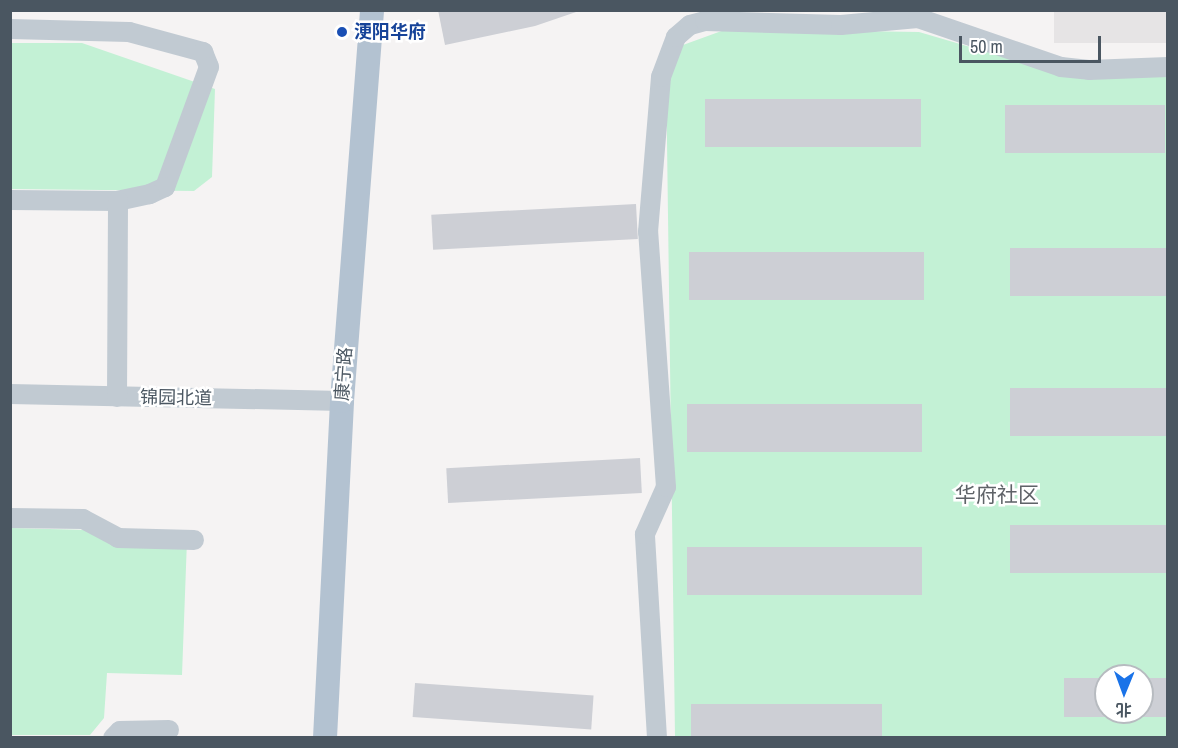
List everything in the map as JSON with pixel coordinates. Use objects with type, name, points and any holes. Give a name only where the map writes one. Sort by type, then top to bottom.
[{"type":"main road","name":"康宁路","points":[[325,738],[342,401],[372,10]]},
{"type":"street","points":[[657,738],[645,534],[666,487],[648,232],[661,76],[676,37],[690,25],[705,21],[841,25],[897,14],[918,14],[1061,67],[1089,70],[1167,67]]},
{"type":"street","points":[[10,29],[129,32],[203,52],[209,67],[165,187],[150,194],[118,201],[10,200]]},
{"type":"street","points":[[117,397],[118,201]]},
{"type":"street","name":"锦园北道","points":[[10,394],[342,401]]},
{"type":"street","points":[[10,518],[84,519],[118,538],[194,540]]},
{"type":"street","points":[[113,738],[120,731],[169,730]]},
{"type":"shaded area","points":[[1054,11],[1167,11],[1167,43],[1054,43]]},
{"type":"green space","points":[[727,29],[919,32],[1066,75],[1167,77],[1167,737],[675,737],[666,67],[683,45]]},
{"type":"green space","points":[[11,43],[82,43],[215,89],[212,177],[194,191],[11,189]]},
{"type":"green space","points":[[11,528],[88,530],[187,540],[182,675],[107,673],[104,718],[90,735],[11,735]]},
{"type":"building","points":[[438,10],[579,11],[535,26],[445,45]]},
{"type":"building","points":[[705,99],[921,99],[921,147],[705,147]]},
{"type":"building","points":[[1005,105],[1165,105],[1165,153],[1005,153]]},
{"type":"building","points":[[636,204],[638,239],[433,250],[431,215]]},
{"type":"building","points":[[1010,248],[1168,248],[1168,296],[1010,296]]},
{"type":"building","points":[[689,252],[924,252],[924,300],[689,300]]},
{"type":"building","points":[[1010,388],[1168,388],[1168,436],[1010,436]]},
{"type":"building","points":[[687,404],[922,404],[922,452],[687,452]]},
{"type":"building","points":[[640,458],[642,493],[448,503],[446,468]]},
{"type":"building","points":[[1010,525],[1168,525],[1168,573],[1010,573]]},
{"type":"building","points":[[687,547],[922,547],[922,595],[687,595]]},
{"type":"building","points":[[1064,678],[1094,678],[1094,717],[1064,717]]},
{"type":"building","points":[[1154,678],[1168,678],[1168,717],[1154,717]]},
{"type":"building","points":[[415,683],[594,695],[591,729],[413,717]]},
{"type":"building","points":[[691,704],[882,704],[882,738],[691,738]]},
{"type":"place","name":"浭阳华府","points":[[342,32]]},
{"type":"district","name":"华府社区","points":[[997,495]]}]
